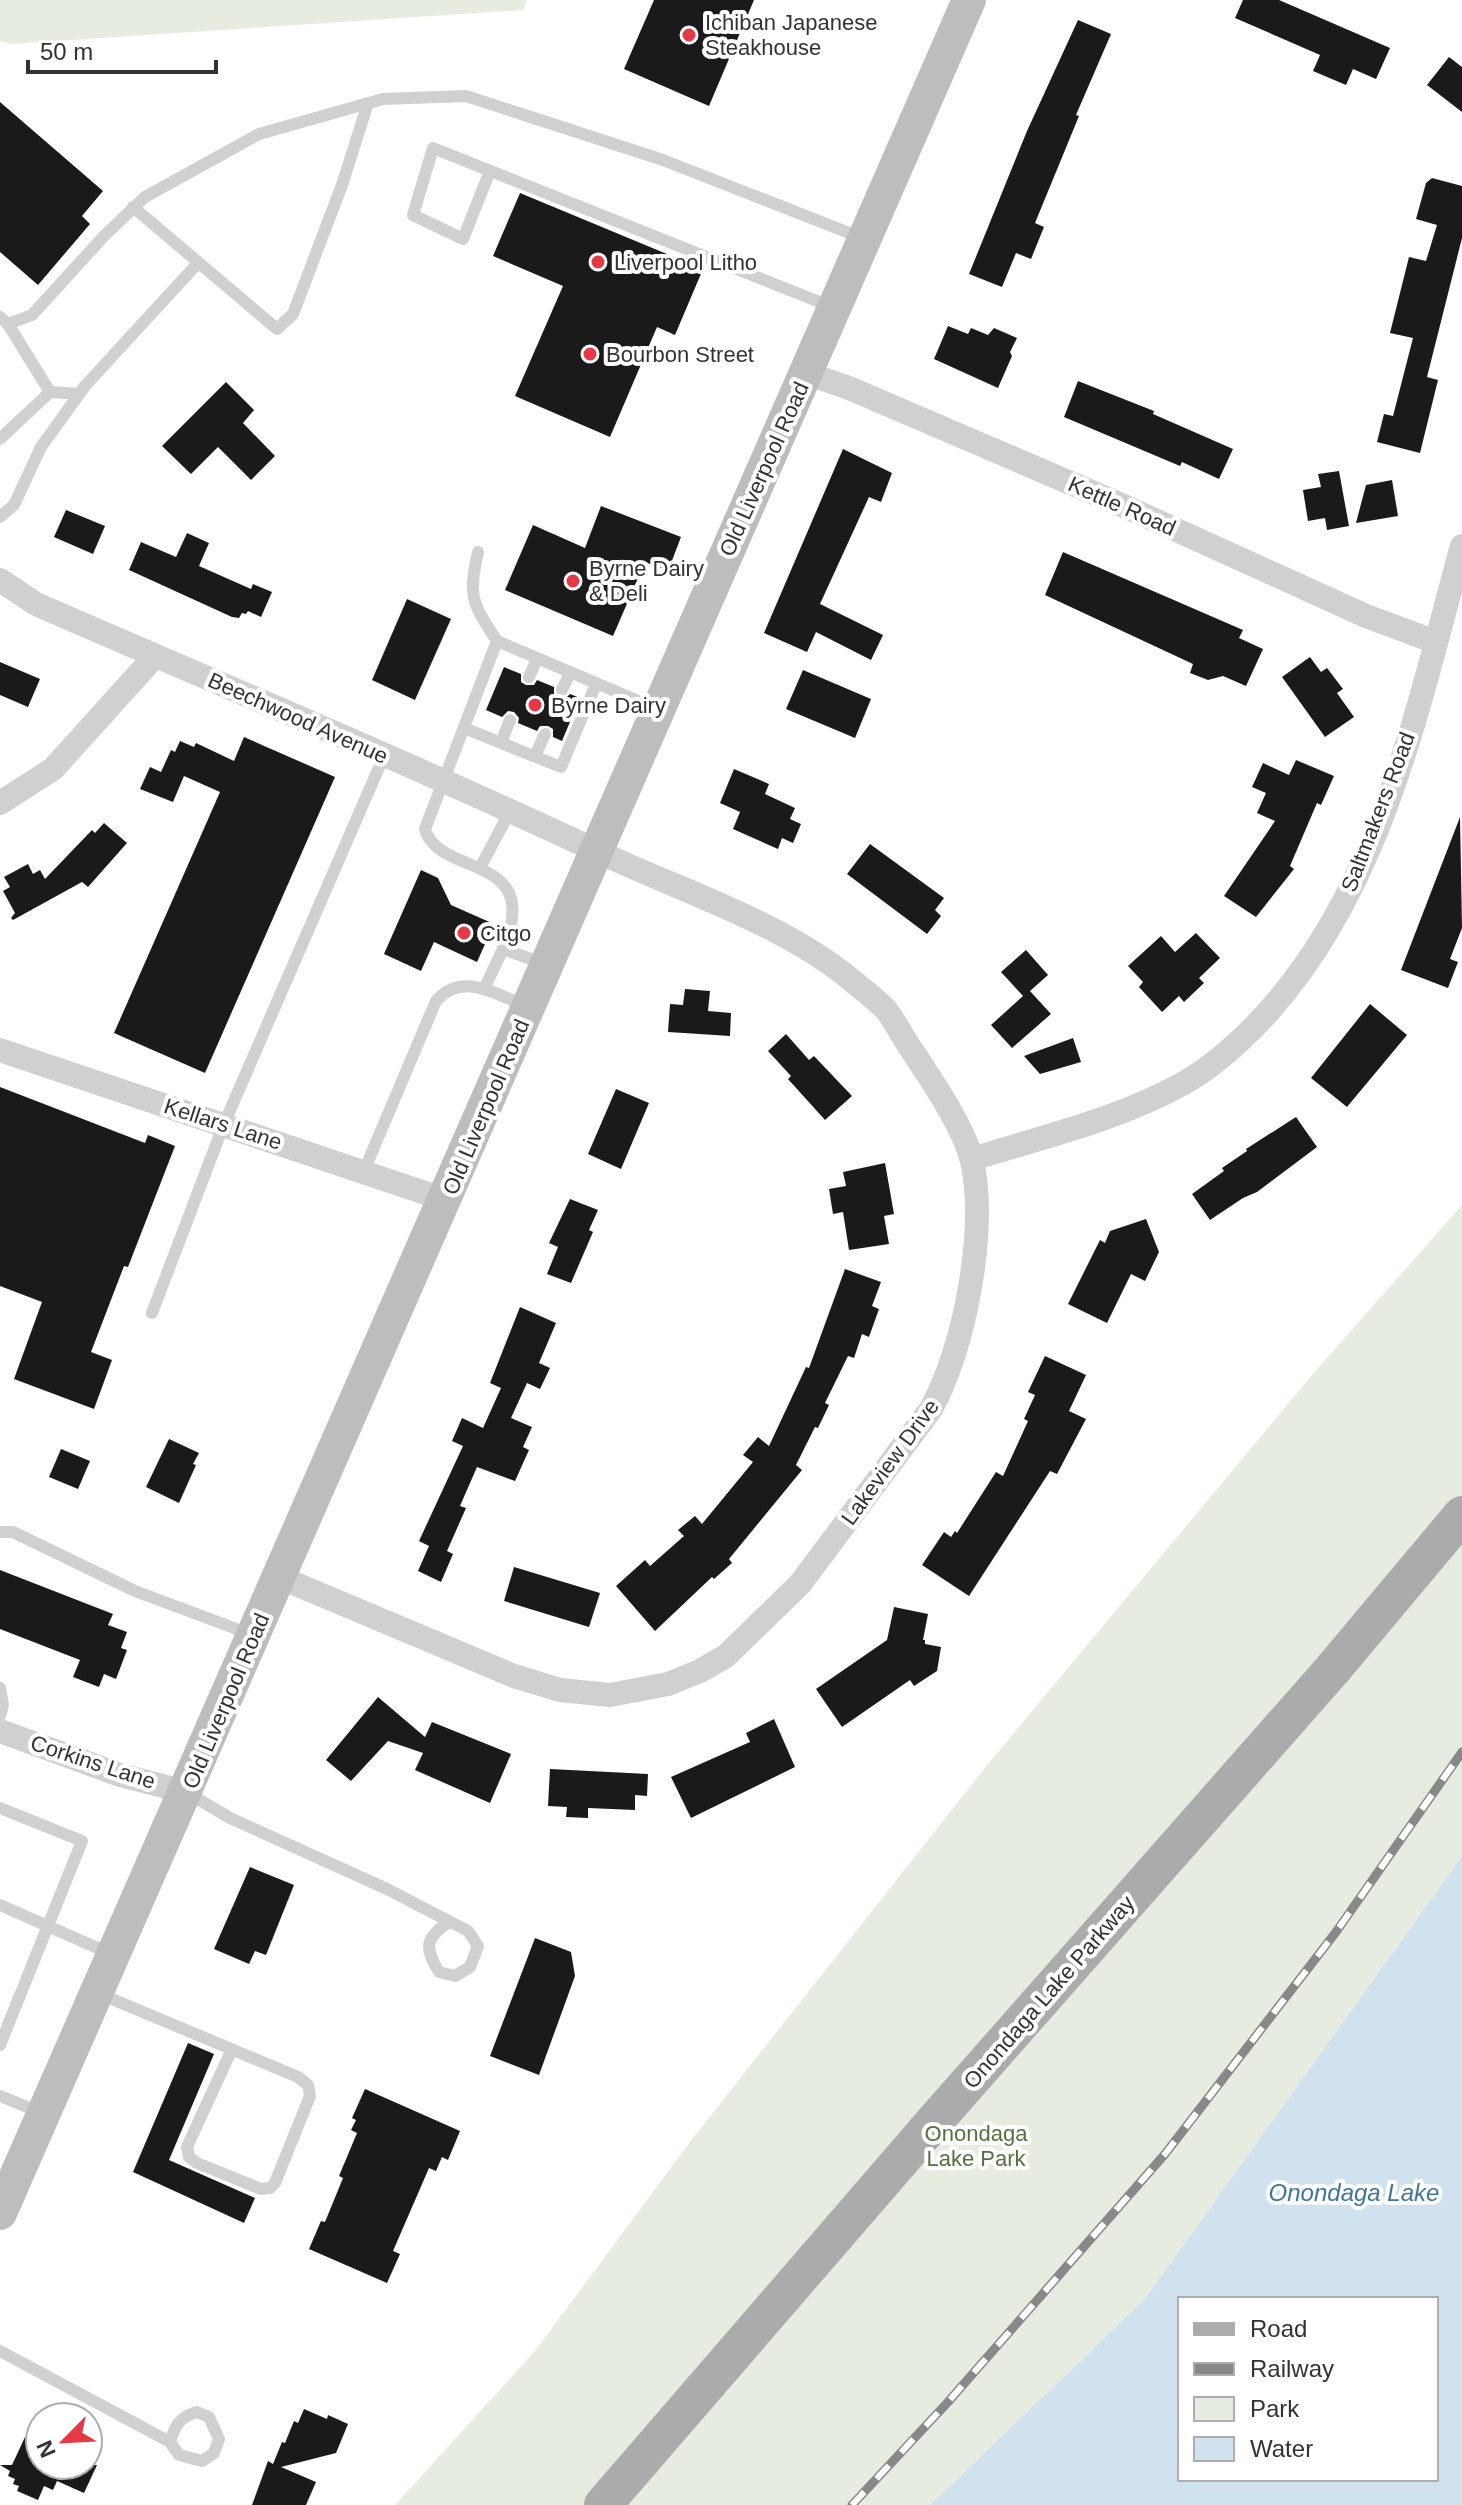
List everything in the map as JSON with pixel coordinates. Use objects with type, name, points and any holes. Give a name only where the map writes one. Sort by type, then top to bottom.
[{"type":"main road","name":"Old Liverpool Road","points":[[0,2213],[14,2168],[44,2114],[186,1792],[969,0]]},
{"type":"main road","name":"Onondaga Lake Parkway","points":[[603,2505],[922,2135],[1332,1670],[1462,1515]]},
{"type":"street","name":"Kettle Road","points":[[806,373],[877,400],[1117,503],[1366,616],[1436,642]]},
{"type":"street","name":"Saltmakers Road","points":[[972,1159],[1116,1115],[1183,1084],[1229,1051],[1275,1006],[1304,969],[1338,916],[1372,841],[1402,757],[1462,546]]},
{"type":"street","name":"Beechwood Avenue","points":[[0,580],[36,604],[598,852]]},
{"type":"street","points":[[0,803],[53,769],[155,656]]},
{"type":"street","name":"Lakeview Drive","points":[[279,1577],[514,1676],[560,1690],[610,1695],[668,1684],[726,1656],[800,1584],[931,1409],[944,1385],[970,1291],[976,1191],[972,1159],[926,1072],[886,1010],[834,964],[774,930],[598,852]]},
{"type":"street","name":"Kellars Lane","points":[[0,1050],[446,1200]]},
{"type":"street","name":"Corkins Lane","points":[[0,1731],[120,1775],[186,1792]]},
{"type":"lane","points":[[50,392],[4,320],[32,315],[145,197],[259,134],[383,99],[466,96],[663,160],[865,239]]},
{"type":"lane","points":[[133,207],[277,329],[293,314],[342,185],[368,103]]},
{"type":"lane","points":[[490,171],[463,239],[413,215],[433,148],[835,308]]},
{"type":"lane","points":[[0,517],[14,505],[41,447],[79,394],[198,263]]},
{"type":"lane","points":[[0,439],[50,392],[79,394]]},
{"type":"lane","points":[[478,552],[472,578],[475,607],[497,641],[660,710]]},
{"type":"lane","points":[[484,989],[503,949],[514,915],[510,896],[500,881],[436,847],[428,839],[425,829],[497,641]]},
{"type":"lane","points":[[529,677],[537,659]]},
{"type":"lane","points":[[562,690],[570,673]]},
{"type":"lane","points":[[464,728],[561,767],[596,684]]},
{"type":"lane","points":[[501,743],[510,720]]},
{"type":"lane","points":[[535,756],[545,734]]},
{"type":"lane","points":[[152,1313],[224,1124],[384,756]]},
{"type":"lane","points":[[480,868],[510,811]]},
{"type":"lane","points":[[503,949],[548,965]]},
{"type":"lane","points":[[364,1171],[436,1001],[446,988],[459,985],[484,989],[529,1008]]},
{"type":"lane","points":[[0,1532],[13,1532],[135,1591],[253,1636]]},
{"type":"lane","points":[[0,1688],[3,1705],[0,1716]]},
{"type":"lane","points":[[186,1792],[230,1818],[349,1871],[468,1931],[478,1946],[470,1967],[455,1976],[439,1972],[429,1955],[433,1933],[449,1922]]},
{"type":"lane","points":[[0,1808],[82,1841],[0,2045]]},
{"type":"lane","points":[[0,1905],[114,1955]]},
{"type":"lane","points":[[97,1993],[232,2049],[298,2077],[308,2085],[310,2096],[275,2183],[270,2188],[261,2189],[189,2157],[187,2147],[232,2049]]},
{"type":"lane","points":[[0,2096],[44,2114]]},
{"type":"lane","points":[[0,2351],[170,2442]]},
{"type":"green space","points":[[0,0],[527,0],[523,10],[10,44],[0,41]]},
{"type":"green space","name":"Onondaga Lake Park","points":[[1462,1205],[1462,1856],[1144,2300],[930,2505],[395,2505],[535,2351],[690,2142],[984,1769],[1312,1375]]},
{"type":"water","name":"Onondaga Lake","points":[[1462,1856],[1462,2505],[930,2505],[1144,2300]]},
{"type":"building","name":"Ichiban Japanese Steakhouse","points":[[654,0],[754,0],[709,106],[624,69]]},
{"type":"building","points":[[1243,0],[1279,0],[1390,48],[1376,79],[1353,69],[1346,85],[1313,71],[1320,55],[1235,18]]},
{"type":"building","points":[[1078,20],[1111,34],[1035,223],[1044,227],[1031,259],[1016,253],[1002,287],[969,274],[1027,131]]},
{"type":"building","points":[[1449,57],[1462,67],[1462,112],[1427,85]]},
{"type":"building","points":[[0,102],[103,191],[82,216],[90,224],[38,285],[0,252]]},
{"type":"building","points":[[1432,178],[1462,186],[1462,238],[1427,377],[1438,380],[1420,453],[1377,442],[1384,414],[1393,416],[1413,338],[1390,333],[1409,257],[1426,261],[1437,225],[1416,219],[1426,183]]},
{"type":"building","points":[[520,193],[703,269],[675,335],[657,327],[610,437],[515,396],[563,286],[493,256]]},
{"type":"building","points":[[948,326],[968,334],[971,328],[988,335],[994,328],[1017,338],[998,388],[934,359]]},
{"type":"building","points":[[1078,381],[1154,411],[1153,414],[1233,449],[1219,479],[1182,462],[1180,466],[1064,417]]},
{"type":"building","points":[[226,382],[254,410],[243,423],[275,456],[251,480],[218,447],[191,474],[162,446]]},
{"type":"building","points":[[843,449],[892,473],[881,502],[869,497],[820,604],[883,635],[871,660],[816,632],[807,652],[764,633]]},
{"type":"building","points":[[1339,471],[1349,526],[1327,530],[1325,518],[1308,521],[1303,490],[1321,487],[1318,474]]},
{"type":"building","points":[[1392,480],[1398,516],[1356,523],[1366,485]]},
{"type":"building","name":"Byrne Dairy & Deli","points":[[601,506],[681,537],[668,571],[645,562],[613,636],[505,590],[533,525],[585,548]]},
{"type":"building","points":[[66,510],[105,526],[93,554],[54,537]]},
{"type":"building","points":[[187,533],[209,543],[199,566],[251,589],[253,584],[272,592],[261,617],[248,611],[239,618],[232,617],[129,570],[141,542],[176,557]]},
{"type":"building","points":[[1063,552],[1243,630],[1239,638],[1263,649],[1246,686],[1223,676],[1208,680],[1190,673],[1193,664],[1045,595]]},
{"type":"building","points":[[407,599],[451,619],[415,700],[372,680]]},
{"type":"building","points":[[1310,657],[1321,672],[1327,668],[1343,689],[1337,693],[1354,717],[1325,737],[1282,677]]},
{"type":"building","points":[[0,662],[40,679],[28,707],[0,695]]},
{"type":"building","name":"Byrne Dairy","points":[[504,667],[521,674],[521,682],[526,685],[534,685],[537,680],[554,687],[554,694],[559,698],[570,694],[580,698],[562,741],[553,737],[553,729],[548,726],[540,726],[537,731],[518,723],[519,718],[514,712],[508,711],[502,717],[486,710]]},
{"type":"building","points":[[803,670],[871,699],[855,738],[786,709]]},
{"type":"building","points":[[244,737],[335,777],[205,1073],[114,1033],[220,792],[184,776],[173,802],[140,789],[150,767],[161,772],[171,750],[175,752],[180,741],[194,747],[196,743],[234,761]]},
{"type":"building","points":[[1296,760],[1334,776],[1321,805],[1317,803],[1290,866],[1294,869],[1256,917],[1224,896],[1275,821],[1257,813],[1266,793],[1252,787],[1263,763],[1289,775]]},
{"type":"building","points":[[734,769],[769,784],[765,794],[795,808],[790,819],[801,824],[793,843],[782,838],[778,849],[733,829],[740,812],[720,803]]},
{"type":"building","points":[[1460,817],[1462,928],[1450,959],[1458,962],[1448,988],[1401,970]]},
{"type":"building","points":[[104,823],[127,843],[88,887],[82,882],[13,920],[11,918],[15,913],[3,891],[10,887],[4,877],[28,864],[33,874],[40,870],[45,879],[92,830],[95,833]]},
{"type":"building","points":[[870,844],[944,898],[935,910],[941,916],[927,934],[847,874]]},
{"type":"building","points":[[421,870],[438,878],[451,905],[494,924],[477,962],[434,942],[421,971],[384,954]]},
{"type":"building","points":[[1196,933],[1220,958],[1199,978],[1204,983],[1184,1002],[1179,996],[1162,1012],[1139,987],[1143,982],[1128,966],[1161,936],[1175,952]]},
{"type":"building","points":[[1026,950],[1048,975],[1030,991],[1051,1014],[1012,1048],[991,1025],[1023,996],[1001,972]]},
{"type":"building","points":[[685,989],[710,991],[708,1011],[731,1013],[730,1036],[668,1032],[670,1004],[683,1005]]},
{"type":"building","points":[[1370,1004],[1407,1035],[1347,1107],[1311,1078]]},
{"type":"building","points":[[786,1034],[809,1060],[814,1056],[852,1096],[825,1120],[788,1079],[791,1076],[768,1051]]},
{"type":"building","points":[[1073,1038],[1081,1062],[1040,1074],[1024,1056]]},
{"type":"building","points":[[0,1087],[145,1143],[148,1135],[175,1146],[91,1352],[112,1360],[94,1409],[14,1379],[42,1302],[0,1286]]},
{"type":"building","points":[[616,1089],[649,1103],[621,1169],[588,1154]]},
{"type":"building","points":[[1296,1117],[1317,1147],[1257,1192],[1210,1220],[1192,1194],[1224,1171],[1222,1168],[1246,1149]]},
{"type":"building","points":[[885,1163],[894,1214],[884,1216],[889,1244],[849,1250],[843,1212],[833,1214],[829,1189],[846,1186],[843,1172]]},
{"type":"building","points":[[570,1199],[598,1210],[589,1230],[593,1232],[571,1283],[547,1274],[558,1247],[549,1243]]},
{"type":"building","points":[[1146,1219],[1159,1252],[1145,1281],[1131,1274],[1107,1323],[1068,1304],[1100,1240],[1105,1243],[1110,1231]]},
{"type":"building","points":[[845,1269],[881,1282],[872,1306],[879,1309],[869,1337],[862,1334],[854,1358],[848,1356],[825,1403],[829,1405],[796,1465],[802,1470],[729,1559],[732,1563],[714,1579],[712,1577],[655,1631],[616,1586],[645,1560],[650,1566],[684,1536],[678,1530],[695,1516],[702,1524],[753,1462],[743,1455],[758,1437],[769,1446],[806,1367],[809,1368]]},
{"type":"building","points":[[520,1307],[556,1323],[539,1363],[550,1368],[540,1389],[527,1383],[511,1418],[532,1427],[523,1447],[529,1450],[515,1481],[477,1467],[460,1506],[466,1508],[447,1551],[453,1554],[441,1582],[418,1571],[429,1546],[419,1541],[463,1446],[452,1441],[462,1418],[483,1428],[501,1388],[490,1383]]},
{"type":"building","points":[[1045,1356],[1086,1375],[1069,1411],[1086,1419],[1057,1474],[1050,1471],[969,1596],[922,1565],[944,1532],[951,1537],[955,1531],[957,1533],[996,1472],[1003,1476],[1028,1421],[1024,1419],[1035,1395],[1028,1392]]},
{"type":"building","points":[[169,1439],[199,1453],[179,1503],[146,1487]]},
{"type":"building","points":[[61,1449],[90,1461],[78,1489],[49,1477]]},
{"type":"building","points":[[514,1567],[600,1593],[589,1627],[504,1601]]},
{"type":"building","points":[[0,1570],[113,1614],[108,1625],[127,1632],[121,1648],[127,1650],[116,1679],[104,1674],[99,1687],[73,1677],[80,1660],[0,1629]]},
{"type":"building","points":[[894,1607],[928,1614],[923,1640],[925,1644],[941,1647],[937,1671],[914,1686],[910,1680],[842,1727],[816,1689],[887,1640]]},
{"type":"building","points":[[378,1697],[425,1737],[432,1722],[511,1754],[490,1803],[415,1770],[423,1753],[388,1741],[351,1781],[326,1760]]},
{"type":"building","points":[[774,1719],[795,1767],[691,1818],[671,1777],[750,1742],[746,1733]]},
{"type":"building","points":[[550,1769],[648,1774],[647,1796],[635,1795],[635,1810],[588,1808],[588,1818],[566,1817],[567,1807],[548,1806]]},
{"type":"building","points":[[250,1867],[294,1885],[266,1955],[255,1951],[249,1964],[214,1949]]},
{"type":"building","points":[[535,1938],[571,1952],[575,1976],[539,2075],[490,2056]]},
{"type":"building","points":[[188,2043],[214,2054],[169,2160],[255,2198],[244,2223],[133,2172]]},
{"type":"building","points":[[365,2089],[460,2131],[448,2160],[442,2157],[436,2171],[429,2168],[393,2251],[400,2254],[387,2283],[309,2249],[321,2221],[325,2222],[343,2178],[339,2176],[357,2133],[351,2130],[356,2120],[352,2118]]},
{"type":"building","points":[[304,2409],[348,2424],[336,2453],[281,2467],[316,2482],[306,2505],[252,2505],[268,2461],[273,2464],[282,2442],[285,2443],[294,2421],[298,2423]]},
{"type":"building","points":[[24,2439],[24,2481],[57,2481],[53,2490],[44,2486],[38,2500],[17,2491],[19,2486],[13,2484],[15,2479],[8,2476],[10,2471],[0,2465],[12,2465]]},
{"type":"building","points":[[57,2481],[90,2481],[84,2493]]},
{"type":"railway","points":[[852,2505],[948,2402],[1165,2154],[1336,1932],[1462,1752]]},
{"type":"place","name":"Ichiban Japanese Steakhouse","points":[[689,35]]},
{"type":"place","name":"Liverpool Litho","points":[[598,262]]},
{"type":"place","name":"Bourbon Street","points":[[590,354]]},
{"type":"place","name":"Byrne Dairy & Deli","points":[[573,581]]},
{"type":"place","name":"Byrne Dairy","points":[[535,705]]},
{"type":"place","name":"Citgo","points":[[464,933]]}]
